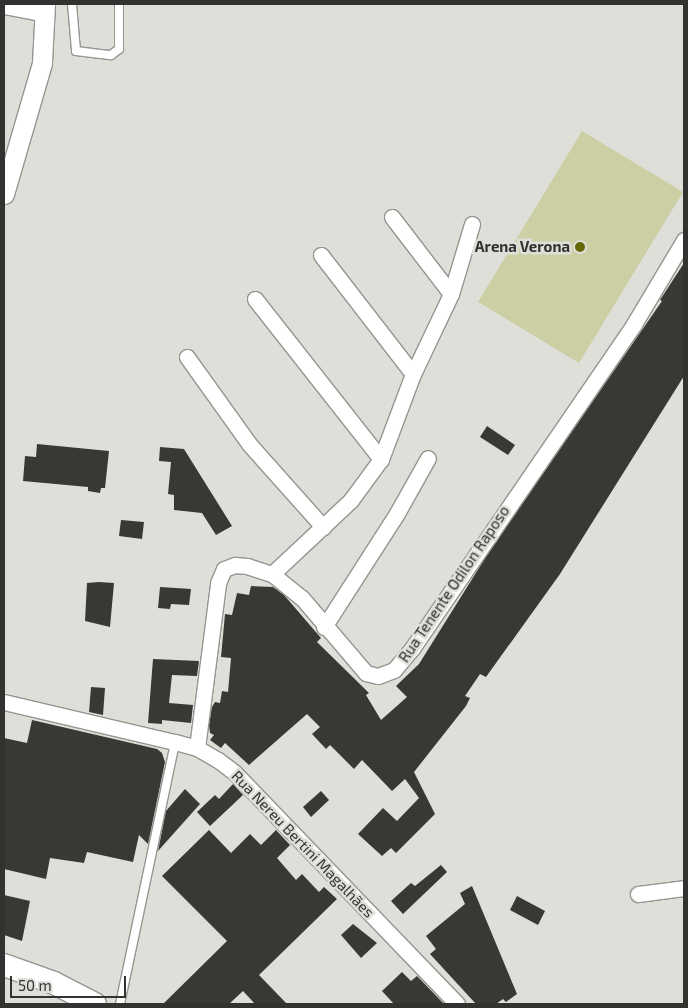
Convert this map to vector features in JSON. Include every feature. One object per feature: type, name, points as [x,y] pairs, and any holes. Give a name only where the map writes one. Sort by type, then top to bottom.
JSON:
[{"type":"main road","points":[[4,965],[54,983],[95,1004]]},
{"type":"street","points":[[4,6],[46,9],[35,90],[4,194]]},
{"type":"street","points":[[392,217],[451,294]]},
{"type":"street","points":[[272,574],[350,500],[381,459],[412,374],[451,294],[472,224]]},
{"type":"street","name":"Rua Tenente Odilon Raposo","points":[[197,748],[221,575],[224,569],[235,565],[272,574],[302,598],[324,627],[366,673],[386,674],[400,665],[634,324],[684,240]]},
{"type":"street","points":[[321,255],[412,374]]},
{"type":"street","points":[[255,299],[381,459]]},
{"type":"street","points":[[187,357],[250,445],[323,527]]},
{"type":"street","points":[[324,627],[366,564],[428,458]]},
{"type":"street","name":"Rua Nereu Bertini Magalhães","points":[[4,702],[197,748],[235,773],[457,1004]]},
{"type":"street","points":[[638,894],[684,888]]},
{"type":"lane","points":[[72,4],[76,51],[110,56],[119,49],[119,4]]},
{"type":"lane","points":[[120,1004],[175,742]]},
{"type":"green space","name":"Arena Verona","points":[[582,131],[683,192],[579,363],[478,302]]},
{"type":"building","points":[[684,263],[684,376],[560,574],[486,677],[480,674],[465,696],[470,698],[466,706],[414,772],[435,814],[396,853],[391,848],[382,856],[358,834],[383,808],[397,821],[419,798],[405,779],[392,791],[362,760],[354,769],[330,745],[326,749],[312,734],[320,727],[307,714],[249,765],[225,743],[221,748],[210,740],[214,735],[210,733],[209,725],[212,707],[215,702],[220,703],[222,691],[228,692],[231,658],[221,657],[225,614],[232,615],[237,593],[249,595],[251,586],[273,587],[284,595],[321,638],[317,642],[369,693],[366,695],[381,720],[407,697],[396,686],[419,664],[489,552],[662,301],[660,300]]},
{"type":"building","points":[[487,426],[515,445],[508,455],[480,437]]},
{"type":"building","points":[[37,444],[109,451],[105,488],[101,488],[100,493],[88,491],[88,487],[23,481],[25,456],[36,457]]},
{"type":"building","points":[[160,447],[184,449],[232,526],[216,535],[202,513],[174,510],[174,495],[168,494],[171,462],[159,461]]},
{"type":"building","points":[[121,520],[144,522],[142,539],[119,536]]},
{"type":"building","points":[[87,583],[114,583],[110,627],[85,621]]},
{"type":"building","points":[[160,587],[191,589],[189,605],[171,604],[170,609],[158,608]]},
{"type":"building","points":[[153,659],[199,661],[197,676],[172,675],[169,703],[193,705],[191,723],[162,720],[162,724],[148,723]]},
{"type":"building","points":[[91,687],[105,688],[103,715],[89,712]]},
{"type":"building","points":[[32,720],[157,749],[162,753],[165,762],[148,844],[139,835],[133,862],[87,852],[84,863],[50,858],[46,879],[4,869],[4,738],[27,743]]},
{"type":"building","points":[[233,784],[243,795],[210,826],[197,812],[215,795],[219,799]]},
{"type":"building","points":[[185,789],[200,804],[158,851],[166,811]]},
{"type":"building","points":[[321,791],[329,800],[311,817],[303,807]]},
{"type":"building","points":[[209,830],[231,853],[250,834],[261,845],[276,830],[290,845],[277,858],[296,880],[302,874],[319,892],[324,887],[337,899],[259,975],[287,1004],[255,1004],[243,991],[229,1004],[163,1004],[227,941],[162,876]]},
{"type":"building","points":[[441,865],[447,872],[403,914],[391,901],[411,883],[415,886]]},
{"type":"building","points":[[472,886],[517,994],[506,1002],[503,999],[496,1004],[476,1004],[430,954],[436,949],[426,936],[465,904],[460,893]]},
{"type":"building","points":[[4,895],[30,901],[22,941],[4,935]]},
{"type":"building","points":[[517,896],[545,911],[538,925],[510,910]]},
{"type":"building","points":[[353,924],[377,943],[361,958],[341,935]]},
{"type":"building","points":[[402,972],[411,981],[417,976],[444,1004],[394,1004],[382,991]]},
{"type":"place","name":"Arena Verona","points":[[580,247]]}]
